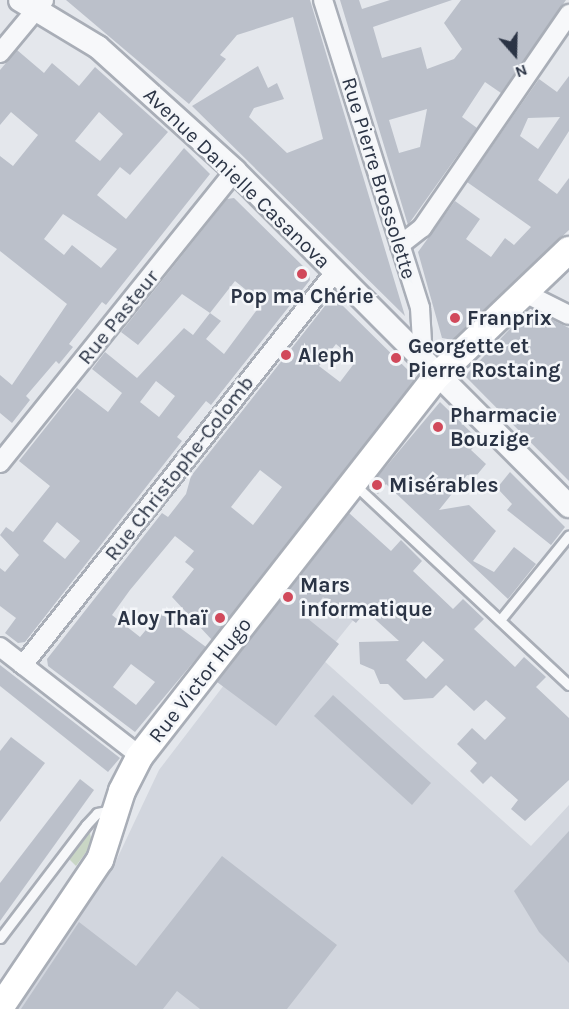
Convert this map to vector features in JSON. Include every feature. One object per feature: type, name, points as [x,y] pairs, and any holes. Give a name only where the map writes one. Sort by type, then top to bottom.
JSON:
[{"type":"main road","name":"Rue Victor Hugo","points":[[0,1008],[100,860],[116,809],[140,756],[354,484],[431,367],[523,292],[569,250]]},
{"type":"street","name":"Rue Pierre Brossolette","points":[[323,0],[420,308],[431,367]]},
{"type":"street","points":[[0,52],[33,4]]},
{"type":"street","name":"Avenue Danielle Casanova","points":[[33,4],[98,47],[235,171],[569,506]]},
{"type":"street","points":[[400,245],[422,228],[569,14]]},
{"type":"street","name":"Rue Pasteur","points":[[0,463],[235,171]]},
{"type":"street","name":"Rue Christophe-Colomb","points":[[23,665],[335,272]]},
{"type":"street","points":[[523,292],[569,315]]},
{"type":"street","points":[[0,647],[140,756]]},
{"type":"lane","points":[[354,484],[569,685]]},
{"type":"lane","points":[[500,620],[569,535]]},
{"type":"lane","points":[[0,938],[86,825],[97,813],[116,809]]},
{"type":"shaded area","points":[[322,557],[371,598],[322,659],[531,846],[569,805],[569,1009],[15,1009],[116,861],[159,770]]},
{"type":"green space","points":[[90,833],[92,844],[76,866],[69,859]]},
{"type":"building","points":[[66,0],[310,0],[405,316],[192,106],[258,66],[268,88],[277,83],[284,99],[254,108],[249,117],[287,153],[323,139],[293,17],[237,35],[220,55],[226,59],[189,104]]},
{"type":"building","points":[[340,0],[359,0],[362,9],[390,0],[452,0],[373,27],[382,58],[421,47],[427,69],[454,59],[462,49],[444,23],[461,0],[566,0],[501,93],[485,82],[462,117],[477,128],[408,225]],"holes":[[[427,109],[420,147],[399,153],[389,120]]]},
{"type":"building","points":[[17,50],[44,73],[52,63],[79,86],[95,67],[168,132],[130,175],[120,167],[97,195],[126,219],[184,148],[210,174],[106,305],[102,302],[69,344],[73,347],[59,364],[56,361],[26,396],[30,400],[12,423],[0,413],[0,375],[12,385],[67,304],[0,251],[0,156],[13,166],[38,135],[11,112],[0,125],[0,70]],"holes":[[[99,112],[123,134],[100,161],[75,141]],[[63,214],[117,249],[101,268],[72,245],[64,255],[44,239]]]},
{"type":"building","points":[[569,76],[569,131],[538,180],[557,194],[569,178],[569,230],[453,340],[442,338],[418,252],[455,201],[480,219],[466,239],[491,257],[505,238],[514,245],[531,227],[467,182],[539,79],[557,92]],"holes":[[[560,117],[538,149],[520,136],[528,118]]]},
{"type":"building","points":[[234,198],[309,272],[310,280],[211,405],[206,401],[177,437],[182,441],[25,642],[18,643],[5,633],[16,618],[0,606],[0,568],[5,572],[19,555],[0,535],[6,527],[13,532],[50,486],[19,461],[77,388],[108,412],[122,393],[92,369],[105,352],[137,378],[184,328],[193,335],[210,313],[182,294],[138,345],[121,332],[227,199]],"holes":[[[235,281],[262,303],[224,354],[206,339],[221,321],[210,313]],[[156,381],[175,396],[159,417],[140,402]],[[57,522],[80,541],[65,559],[43,541]]]},
{"type":"building","points":[[328,302],[339,302],[413,375],[414,382],[212,640],[172,597],[194,569],[185,562],[194,551],[175,536],[130,590],[112,615],[140,637],[160,613],[206,647],[135,732],[48,666],[47,659],[162,513],[168,517],[186,494],[191,476]],"holes":[[[336,344],[356,361],[340,382],[319,366]],[[260,470],[282,487],[253,525],[231,507]],[[131,664],[155,682],[136,705],[113,687]]]},
{"type":"building","points":[[534,311],[569,328],[569,481],[465,376],[526,312]]},
{"type":"building","points":[[440,402],[479,440],[471,450],[486,464],[476,476],[467,475],[439,510],[469,505],[496,531],[473,561],[494,572],[514,547],[536,564],[508,599],[386,484],[378,494],[369,487]]},
{"type":"building","points":[[510,472],[565,527],[551,545],[507,510],[512,504],[497,488]]},
{"type":"building","points":[[349,513],[391,551],[401,540],[422,561],[413,571],[453,609],[463,599],[484,619],[474,629],[515,667],[524,657],[546,677],[536,687],[569,718],[569,780],[525,821],[511,809],[518,800],[491,776],[483,784],[470,771],[477,763],[457,744],[472,728],[485,740],[506,718],[486,700],[474,711],[446,685],[433,698],[404,700],[388,684],[380,684],[374,670],[360,664],[359,642],[399,641],[366,611],[356,623],[323,597],[307,618],[339,644],[276,726],[217,682]],"holes":[[[423,641],[444,660],[426,679],[406,660]]]},
{"type":"building","points":[[0,665],[120,758],[108,772],[0,686]]},
{"type":"building","points":[[333,695],[431,783],[412,805],[314,716]]},
{"type":"building","points":[[11,737],[45,763],[0,822],[0,751]]},
{"type":"building","points":[[80,779],[94,790],[0,921],[0,883]]},
{"type":"building","points":[[569,831],[569,963],[539,932],[514,891]]},
{"type":"building","points":[[222,856],[337,945],[287,1009],[200,1009],[177,991],[163,1009],[21,1009],[79,922],[136,966]]},
{"type":"place","name":"Pop ma Chérie","points":[[302,274]]},
{"type":"place","name":"Franprix","points":[[455,318]]},
{"type":"place","name":"Aleph","points":[[286,355]]},
{"type":"place","name":"Georgette et Pierre Rostaing","points":[[396,358]]},
{"type":"place","name":"Pharmacie Bouzige","points":[[438,427]]},
{"type":"place","name":"Misérables","points":[[377,485]]},
{"type":"place","name":"Mars informatique","points":[[288,597]]},
{"type":"place","name":"Aloy Thaï","points":[[220,618]]}]
